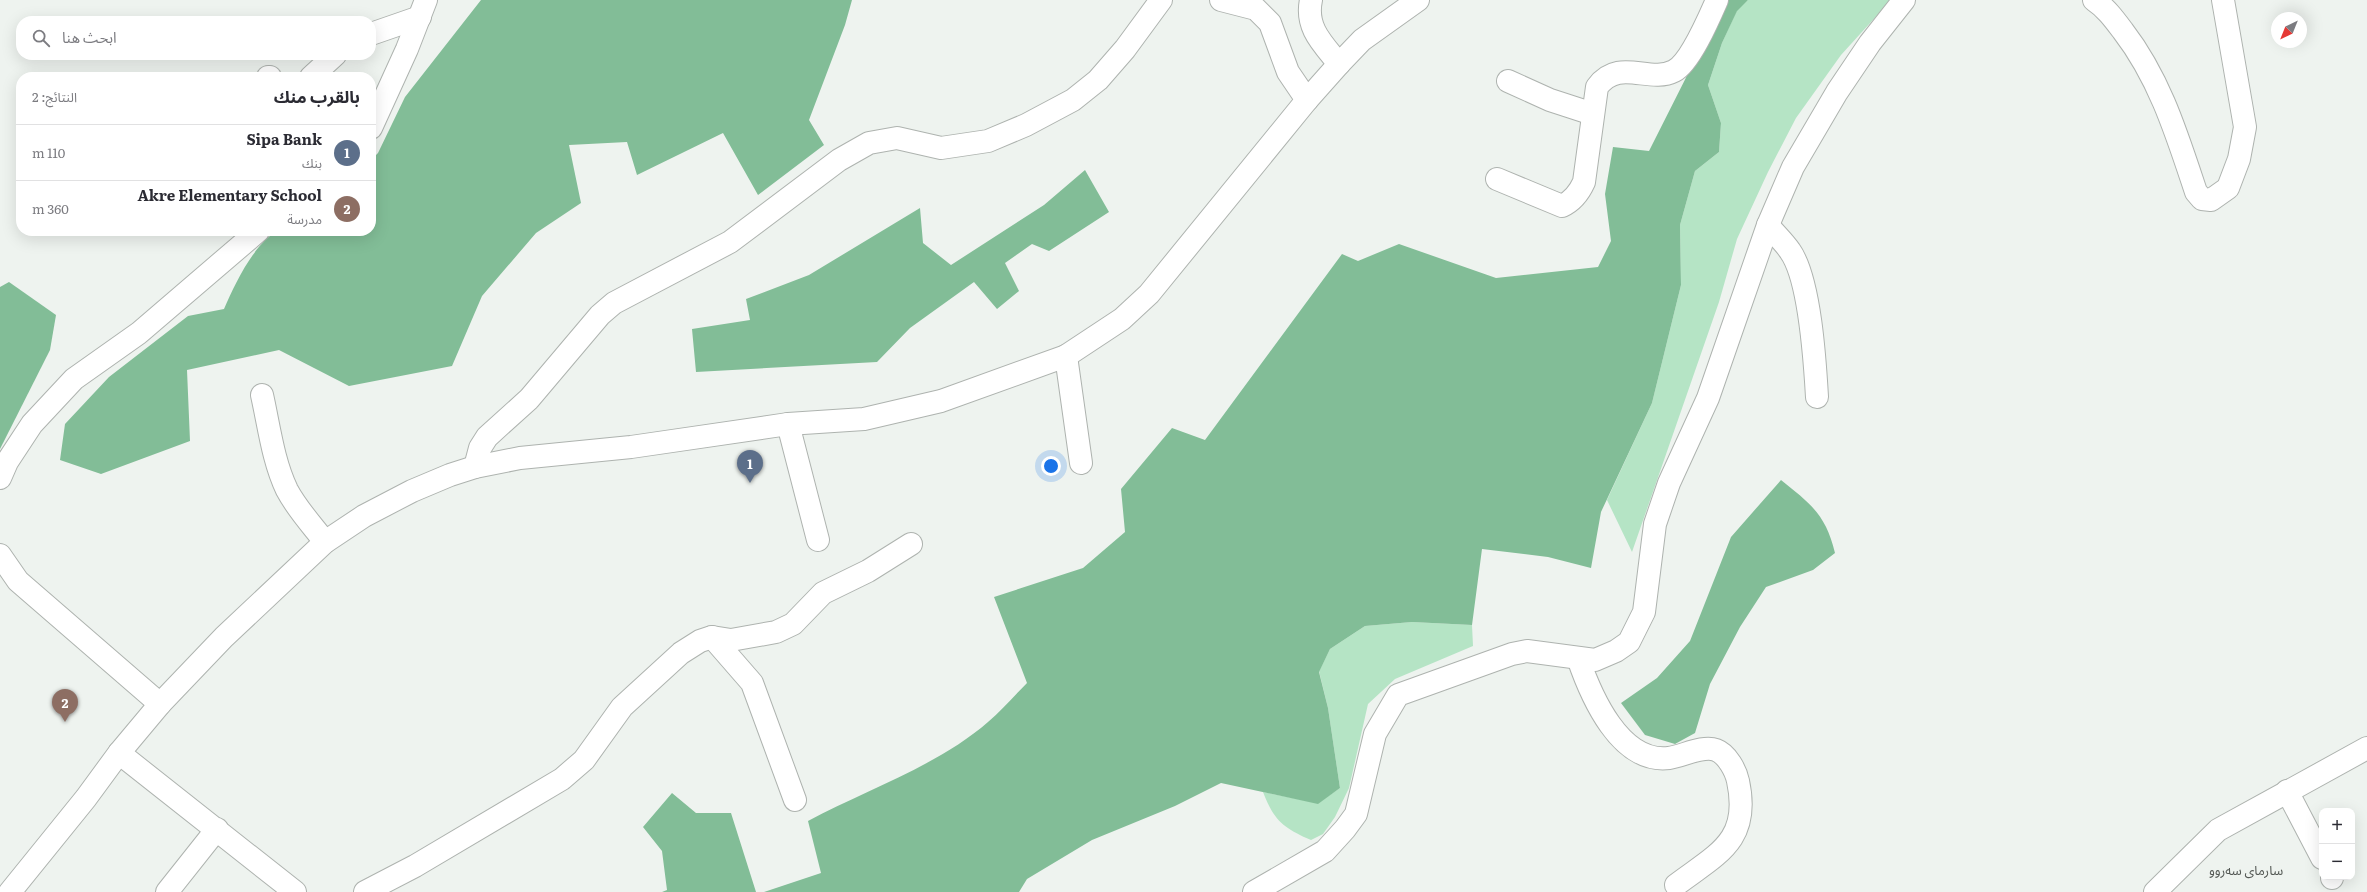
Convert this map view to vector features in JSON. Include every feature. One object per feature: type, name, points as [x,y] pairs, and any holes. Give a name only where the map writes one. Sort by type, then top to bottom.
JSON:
[{"type":"street","points":[[475,467],[480,448],[487,437],[529,399],[600,315],[614,302],[730,242],[839,160],[869,143],[898,138],[941,148],[988,141],[1026,125],[1073,100],[1102,75],[1161,0]]},
{"type":"street","points":[[1222,0],[1256,9],[1270,23],[1288,72],[1307,100]]},
{"type":"street","points":[[1311,0],[1309,12],[1315,33],[1339,64]]},
{"type":"street","points":[[10,892],[86,798],[119,753],[160,704],[224,637],[326,542],[364,516],[412,491],[450,474],[475,467],[520,458],[631,447],[788,424],[864,419],[940,401],[1066,356],[1122,319],[1149,294],[1307,100],[1339,64],[1362,40],[1418,0]]},
{"type":"street","points":[[1497,179],[1562,206],[1569,203],[1579,194],[1584,182],[1597,87],[1603,79],[1613,74],[1665,74],[1676,71],[1700,37],[1717,0]]},
{"type":"street","points":[[1254,892],[1325,851],[1345,829],[1356,814],[1375,734],[1398,695],[1512,654],[1527,651],[1595,660],[1629,642],[1644,612],[1655,524],[1669,483],[1708,398],[1768,225],[1793,167],[1813,129],[1870,43],[1904,0]]},
{"type":"street","points":[[2094,0],[2104,7],[2140,54],[2166,105],[2196,192],[2202,199],[2211,200],[2228,188],[2239,159],[2245,127],[2223,0]]},
{"type":"street","points":[[376,32],[423,8]]},
{"type":"street","points":[[376,116],[423,8]]},
{"type":"street","points":[[316,72],[330,60]]},
{"type":"street","points":[[1508,82],[1550,100],[1593,114]]},
{"type":"street","points":[[1768,225],[1791,251],[1798,268],[1806,298],[1814,352],[1816,397]]},
{"type":"street","points":[[0,478],[6,462],[32,424],[74,379],[139,333],[252,236]]},
{"type":"street","points":[[1066,356],[1081,463]]},
{"type":"street","points":[[262,395],[275,450],[287,489],[302,513],[326,542]]},
{"type":"street","points":[[788,424],[818,540]]},
{"type":"street","points":[[365,892],[415,866],[562,779],[584,760],[622,707],[642,687],[681,653],[712,637],[731,640],[742,639],[762,636],[781,630],[792,624],[823,593],[868,571],[911,544]]},
{"type":"street","points":[[0,555],[18,581],[160,704]]},
{"type":"street","points":[[712,637],[752,683],[795,800]]},
{"type":"street","points":[[1578,658],[1587,684],[1609,724],[1644,755],[1660,759],[1705,749],[1717,750],[1729,760],[1737,777],[1741,798],[1740,817],[1735,835],[1726,847],[1676,885]]},
{"type":"street","points":[[2154,892],[2218,830],[2367,748]]},
{"type":"street","points":[[119,753],[295,892]]},
{"type":"street","points":[[2288,791],[2319,852]]},
{"type":"street","points":[[167,892],[217,829]]},
{"type":"green space","points":[[481,0],[852,0],[845,25],[809,120],[824,145],[758,195],[723,133],[637,175],[627,142],[569,145],[581,203],[536,233],[482,296],[452,366],[349,386],[279,350],[187,370],[190,441],[101,474],[60,460],[65,424],[109,377],[188,316],[224,309],[246,266],[268,237],[376,236],[376,155],[405,97]]},
{"type":"green space","points":[[1728,0],[1748,0],[1737,11],[1722,43],[1708,85],[1721,123],[1719,152],[1695,171],[1680,225],[1681,285],[1652,403],[1601,512],[1591,568],[1548,557],[1482,549],[1472,625],[1412,622],[1365,626],[1330,649],[1319,672],[1328,708],[1340,788],[1318,804],[1221,783],[1175,806],[1092,840],[1027,879],[1019,892],[764,892],[821,873],[808,821],[925,764],[947,751],[969,737],[988,722],[1027,683],[994,597],[1083,568],[1125,532],[1121,489],[1172,428],[1205,440],[1342,254],[1358,261],[1399,244],[1496,278],[1598,267],[1611,241],[1605,194],[1613,147],[1649,151],[1709,32]]},
{"type":"green space","points":[[1748,0],[1891,0],[1841,55],[1796,118],[1768,172],[1737,239],[1719,302],[1632,552],[1607,500],[1652,403],[1681,285],[1680,225],[1695,171],[1719,152],[1721,123],[1708,85],[1722,43],[1737,10]]},
{"type":"green space","points":[[1085,170],[1109,212],[1049,251],[1032,244],[1005,263],[1019,291],[997,309],[974,282],[910,328],[877,362],[696,372],[692,329],[750,320],[746,299],[809,275],[920,208],[923,243],[951,265],[1044,205]]},
{"type":"green space","points":[[9,282],[56,315],[50,350],[0,449],[0,287]]},
{"type":"green space","points":[[1781,480],[1801,496],[1816,511],[1827,529],[1835,553],[1813,570],[1766,587],[1740,627],[1710,684],[1695,733],[1675,744],[1645,735],[1621,703],[1657,678],[1690,641],[1731,537]]},
{"type":"green space","points":[[1412,622],[1472,625],[1473,646],[1395,679],[1368,704],[1349,788],[1335,817],[1323,834],[1311,840],[1294,832],[1276,817],[1271,810],[1263,792],[1318,803],[1340,788],[1328,708],[1319,671],[1330,649],[1365,626]]},
{"type":"green space","points":[[672,793],[696,813],[731,813],[756,892],[662,892],[667,890],[662,851],[643,827]]},
{"type":"place","name":"Sipa Bank","points":[[750,483]]},
{"type":"place","name":"Akre Elementary School","points":[[65,722]]},
{"type":"district","name":"سارمای سەروو","points":[[2246,870]]}]
